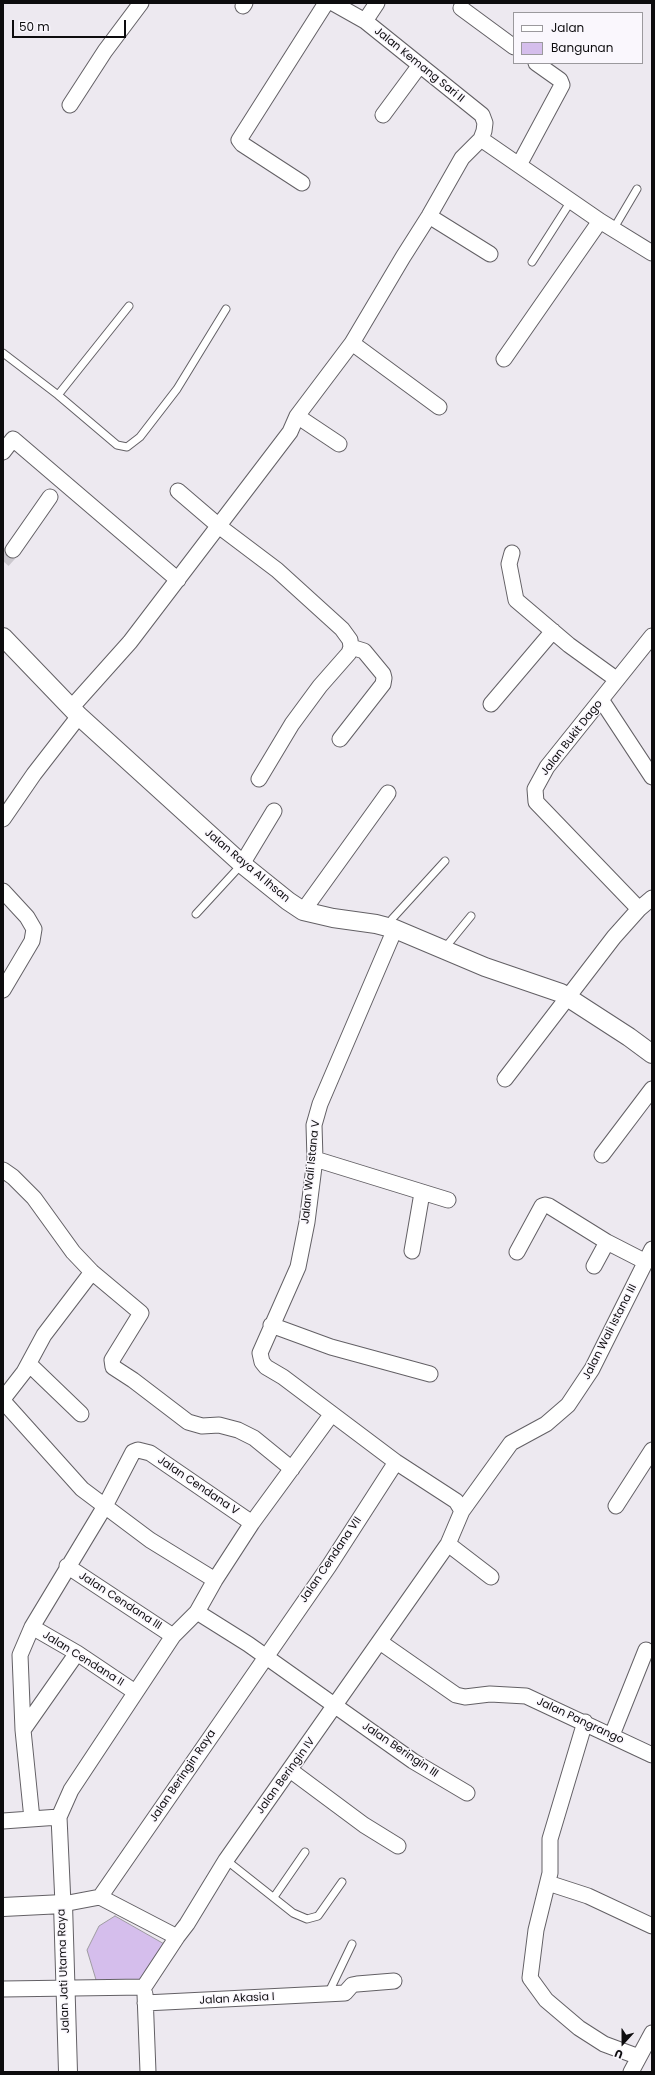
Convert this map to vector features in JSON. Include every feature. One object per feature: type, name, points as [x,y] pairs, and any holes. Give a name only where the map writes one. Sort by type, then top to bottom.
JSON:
[{"type":"street","points":[[70,105],[105,51],[141,3]]},
{"type":"street","points":[[302,183],[242,144],[240,140],[326,3]]},
{"type":"street","name":"Jalan Kemang Sari II","points":[[334,3],[365,21],[482,116],[485,123],[481,139]]},
{"type":"street","points":[[365,21],[377,3]]},
{"type":"street","points":[[461,8],[513,46]]},
{"type":"street","points":[[519,165],[562,85],[560,80],[537,64]]},
{"type":"street","points":[[383,114],[420,65]]},
{"type":"street","points":[[3,820],[75,712],[220,527],[268,459],[290,432],[297,416],[352,342],[429,216],[462,158],[481,139],[600,221],[614,228],[652,253]]},
{"type":"street","points":[[429,216],[490,254]]},
{"type":"street","points":[[504,359],[600,221]]},
{"type":"street","points":[[352,342],[439,407]]},
{"type":"street","points":[[297,416],[339,444]]},
{"type":"street","points":[[3,452],[13,439],[178,580]]},
{"type":"street","points":[[178,491],[220,527],[277,570],[342,629],[350,640],[352,647],[349,653],[320,686],[292,724],[260,779]]},
{"type":"street","points":[[13,550],[50,497]]},
{"type":"street","points":[[512,553],[509,564],[516,600],[553,631],[616,679]]},
{"type":"street","points":[[491,704],[553,631]]},
{"type":"street","name":"Jalan Bukit Dago","points":[[639,909],[534,798],[535,789],[547,767],[602,701],[616,679],[651,638]]},
{"type":"street","name":"Jalan Raya Al Ihsan","points":[[4,639],[75,712],[242,864],[288,901],[303,911],[333,918],[390,924],[444,949],[536,986],[564,995],[629,1037],[652,1054]]},
{"type":"street","points":[[340,739],[383,684],[384,678],[383,674],[364,651],[352,647]]},
{"type":"street","points":[[602,701],[652,777]]},
{"type":"street","points":[[303,911],[388,793]]},
{"type":"street","points":[[242,864],[274,811]]},
{"type":"street","points":[[3,891],[27,917],[34,929],[32,941],[3,990]]},
{"type":"street","points":[[505,1079],[564,995],[639,909],[652,898]]},
{"type":"street","name":"Jalan Wali Istana V","points":[[390,924],[320,1104],[314,1125],[315,1160],[307,1222],[298,1267],[260,1352],[262,1362],[331,1415],[396,1462],[456,1501],[462,1511]]},
{"type":"street","points":[[602,1155],[652,1089]]},
{"type":"street","points":[[315,1160],[448,1200]]},
{"type":"street","points":[[3,1170],[13,1177],[34,1198],[73,1252],[92,1272],[141,1313],[112,1360],[113,1367],[133,1380],[188,1422],[202,1426],[219,1424],[238,1430],[254,1438],[292,1469]]},
{"type":"street","points":[[412,1251],[422,1193]]},
{"type":"street","points":[[517,1252],[542,1206],[545,1205],[607,1242],[649,1255]]},
{"type":"street","points":[[594,1266],[607,1242]]},
{"type":"street","name":"Jalan Wali Istana III","points":[[462,1511],[511,1443],[546,1424],[568,1405],[592,1369],[649,1255]]},
{"type":"street","points":[[92,1272],[44,1335],[29,1364],[3,1400],[82,1489],[150,1540],[215,1580]]},
{"type":"street","points":[[271,1325],[331,1347],[430,1374]]},
{"type":"street","points":[[29,1364],[81,1414]]},
{"type":"street","points":[[177,1937],[100,1897],[63,1904],[59,1817],[71,1790],[87,1763],[135,1692],[173,1636],[197,1612],[215,1580],[252,1523],[331,1415]]},
{"type":"street","name":"Jalan Cendana V","points":[[105,1506],[133,1452],[144,1450],[252,1523]]},
{"type":"street","points":[[616,1506],[652,1450]]},
{"type":"street","name":"Jalan Cendana VII","points":[[266,1656],[329,1566],[396,1462]]},
{"type":"street","points":[[32,1819],[23,1730],[20,1656],[32,1627],[67,1566],[105,1506]]},
{"type":"street","name":"Jalan Beringin IV","points":[[144,1987],[187,1924],[226,1860],[448,1544],[462,1511]]},
{"type":"street","points":[[448,1544],[491,1577]]},
{"type":"street","name":"Jalan Cendana III","points":[[67,1566],[173,1636]]},
{"type":"street","name":"Jalan Beringin III","points":[[197,1612],[266,1656],[413,1761],[467,1793]]},
{"type":"street","name":"Jalan Cendana II","points":[[32,1627],[77,1653],[135,1692]]},
{"type":"street","name":"Jalan Pangrango","points":[[380,1642],[456,1695],[465,1697],[490,1694],[526,1696],[585,1722],[652,1755]]},
{"type":"street","points":[[612,1735],[646,1650]]},
{"type":"street","points":[[23,1730],[77,1653]]},
{"type":"street","name":"Jalan Beringin Raya","points":[[100,1897],[266,1656]]},
{"type":"street","points":[[585,1722],[550,1839],[550,1873],[536,1930],[530,1978],[546,2000],[579,2028],[604,2044],[639,2057]]},
{"type":"street","points":[[290,1770],[364,1825],[398,1846]]},
{"type":"street","points":[[3,1821],[59,1817]]},
{"type":"street","points":[[548,1883],[588,1896],[652,1926]]},
{"type":"street","name":"Jalan Jati Utama Raya","points":[[3,1907],[63,1904],[68,2072]]},
{"type":"street","name":"Jalan Akasia I","points":[[145,2003],[345,1993],[352,1986],[357,1984],[394,1981]]},
{"type":"street","points":[[3,1989],[144,1987],[148,2072]]},
{"type":"street","points":[[631,2072],[652,2033]]},
{"type":"lane","points":[[614,228],[638,189]]},
{"type":"lane","points":[[532,262],[571,201]]},
{"type":"lane","points":[[58,395],[129,306]]},
{"type":"lane","points":[[3,353],[58,395],[117,446],[127,447],[140,437],[177,389],[226,309]]},
{"type":"lane","points":[[390,924],[446,861]]},
{"type":"lane","points":[[196,914],[242,864]]},
{"type":"lane","points":[[444,949],[471,916]]},
{"type":"lane","points":[[274,1897],[305,1852]]},
{"type":"lane","points":[[226,1860],[293,1913],[307,1919],[318,1916],[342,1882]]},
{"type":"lane","points":[[328,1994],[352,1944]]},
{"type":"building","points":[[115,1916],[166,1945],[146,1982],[97,1983],[87,1950],[99,1926]]},
{"type":"tunnel","points":[[3,561],[13,550]]}]
